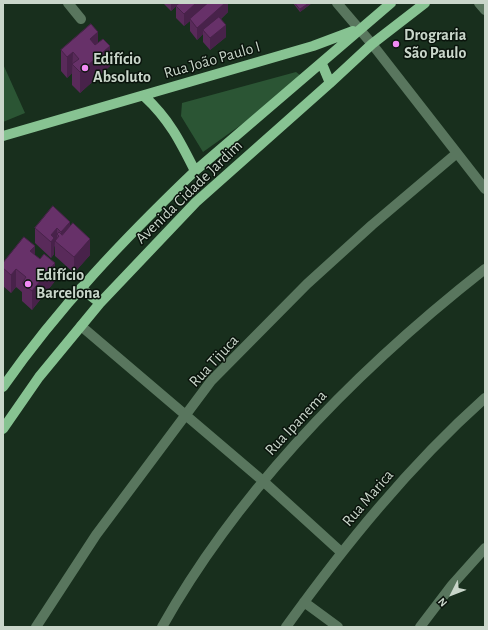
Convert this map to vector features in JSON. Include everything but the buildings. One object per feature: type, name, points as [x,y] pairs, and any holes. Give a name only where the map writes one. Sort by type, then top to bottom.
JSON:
[{"type":"main road","name":"Avenida Cidade Jardim","points":[[3,387],[25,355],[81,288],[195,171],[322,64],[359,29],[392,3]]},
{"type":"main road","name":"Avenida Cidade Jardim","points":[[3,429],[39,377],[100,303],[196,202],[372,44],[425,3]]},
{"type":"main road","name":"Rua João Paulo I","points":[[3,136],[313,46],[359,29]]},
{"type":"main road","points":[[322,64],[330,83]]},
{"type":"main road","points":[[144,96],[162,112],[195,171]]},
{"type":"main road","points":[[81,288],[100,303]]},
{"type":"street","points":[[68,3],[81,19]]},
{"type":"street","points":[[337,3],[372,44],[485,189]]},
{"type":"street","points":[[479,3],[485,10]]},
{"type":"street","name":"Rua Tijuca","points":[[36,627],[96,535],[212,381],[307,284],[372,225],[457,154]]},
{"type":"street","name":"Rua Ipanema","points":[[162,627],[182,592],[202,562],[263,481],[323,415],[379,361],[439,305],[485,269]]},
{"type":"street","points":[[81,326],[263,481],[341,552]]},
{"type":"street","name":"Rua Marica","points":[[286,627],[341,552],[404,479],[485,398]]},
{"type":"street","points":[[420,627],[452,585],[485,548]]},
{"type":"street","points":[[304,602],[338,627]]},
{"type":"green space","points":[[3,64],[25,113],[3,122]]},
{"type":"green space","points":[[296,72],[300,75],[301,82],[203,152],[181,116],[182,103]]},
{"type":"place","name":"Drograria São Paulo","points":[[396,44]]},
{"type":"place","name":"Edifício Absoluto","points":[[85,68]]},
{"type":"place","name":"Edifício Barcelona","points":[[28,284]]}]
